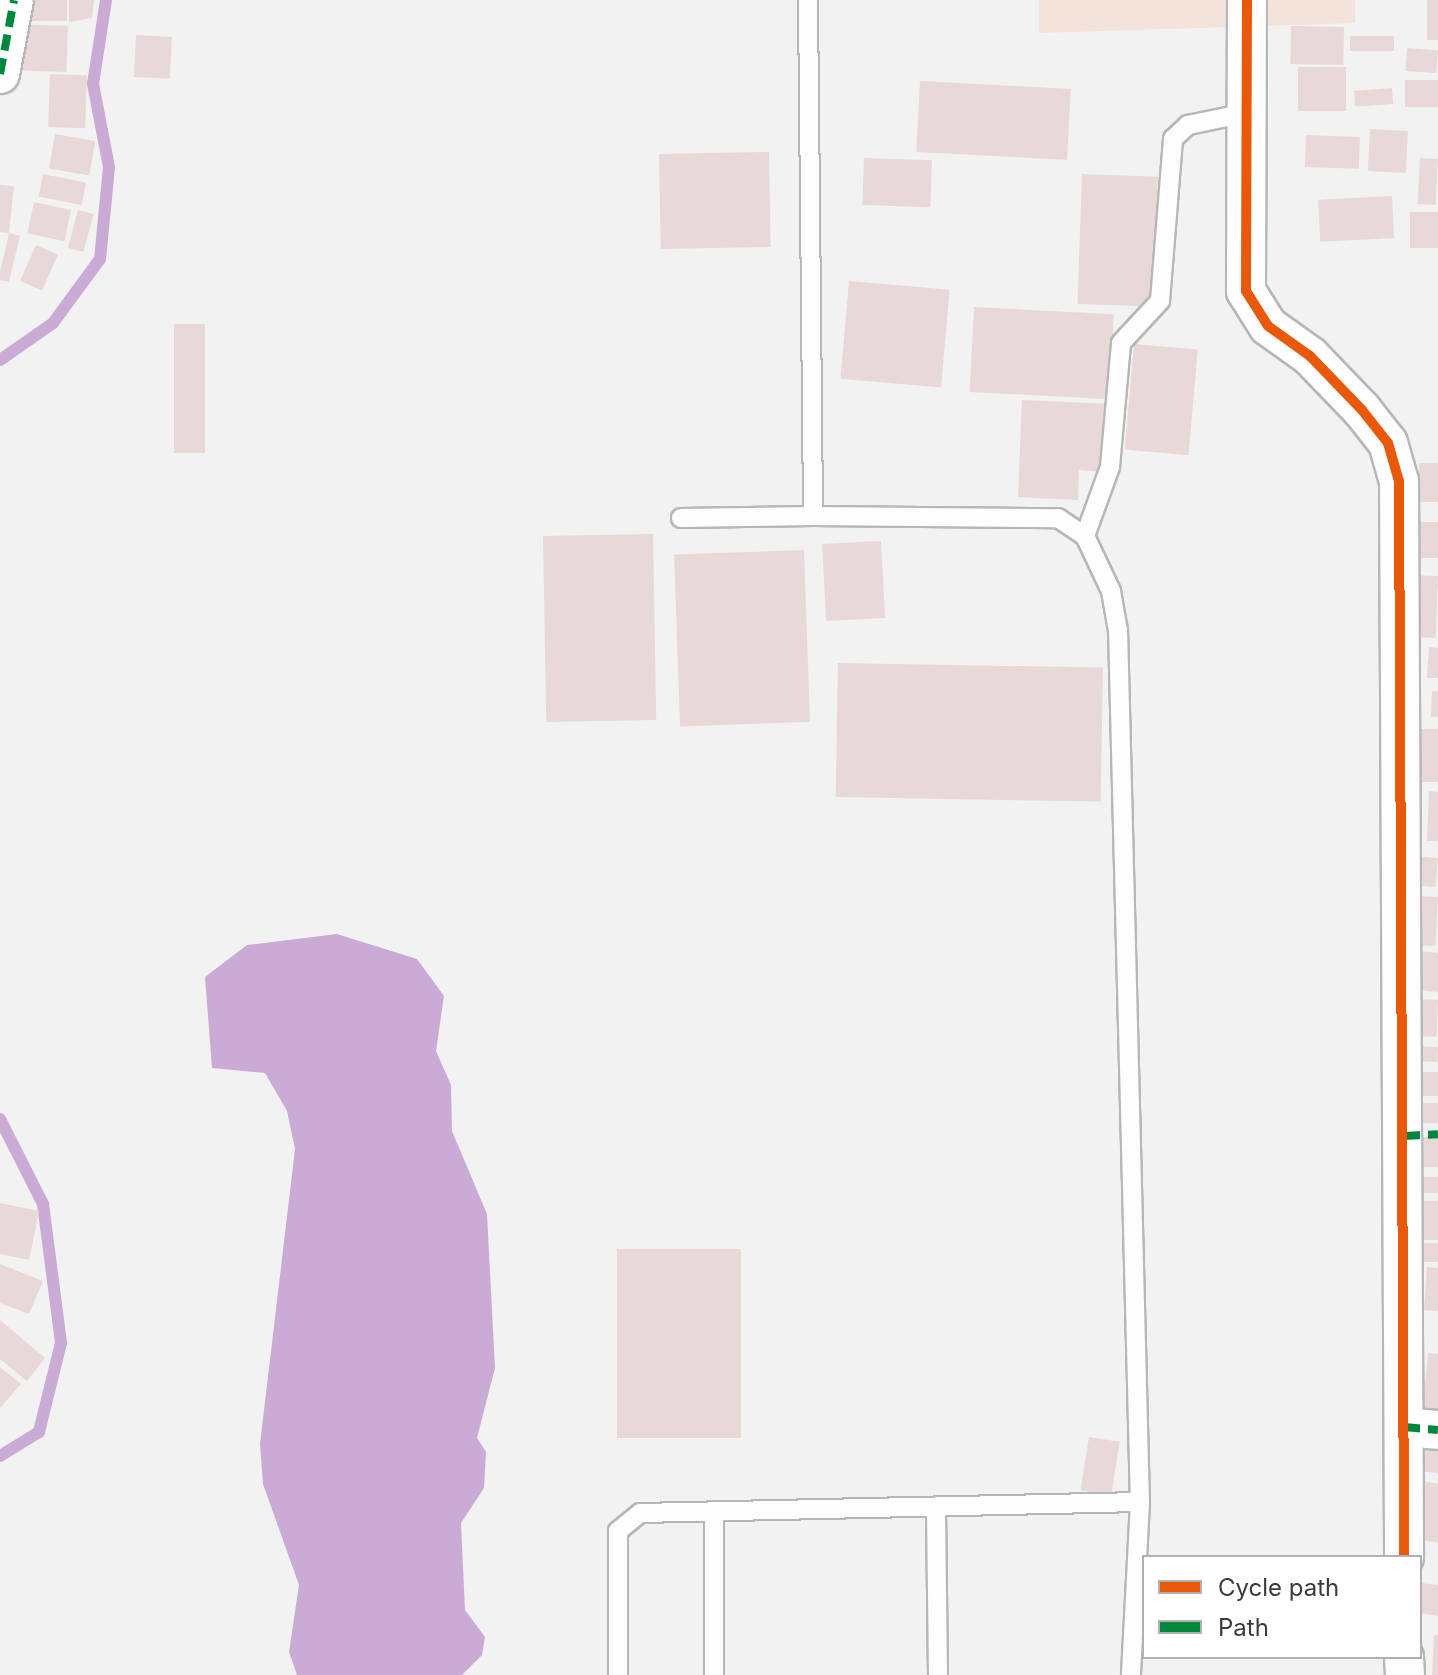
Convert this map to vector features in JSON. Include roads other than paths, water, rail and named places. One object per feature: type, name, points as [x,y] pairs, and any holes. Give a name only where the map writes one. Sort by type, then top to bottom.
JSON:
[{"type":"street","points":[[0,74],[14,0]]},
{"type":"street","points":[[1247,0],[1246,291],[1252,310],[1362,410],[1388,443],[1399,481],[1421,1135],[1421,1429],[1404,1555]]},
{"type":"lane","points":[[808,0],[813,516]]},
{"type":"lane","points":[[1085,536],[1110,467],[1121,343],[1160,301],[1173,139],[1197,121],[1246,113]]},
{"type":"lane","points":[[681,518],[1058,518],[1085,536],[1106,578],[1118,629],[1140,1502],[1131,1675]]},
{"type":"lane","points":[[618,1675],[618,1531],[640,1513],[714,1515],[936,1511],[1140,1502]]},
{"type":"lane","points":[[936,1511],[938,1675]]},
{"type":"lane","points":[[714,1515],[714,1675]]},
{"type":"waterway","points":[[0,360],[53,323],[100,259],[109,167],[93,84],[106,0]]},
{"type":"waterway","points":[[0,1119],[43,1204],[61,1343],[39,1432],[0,1456]]}]
